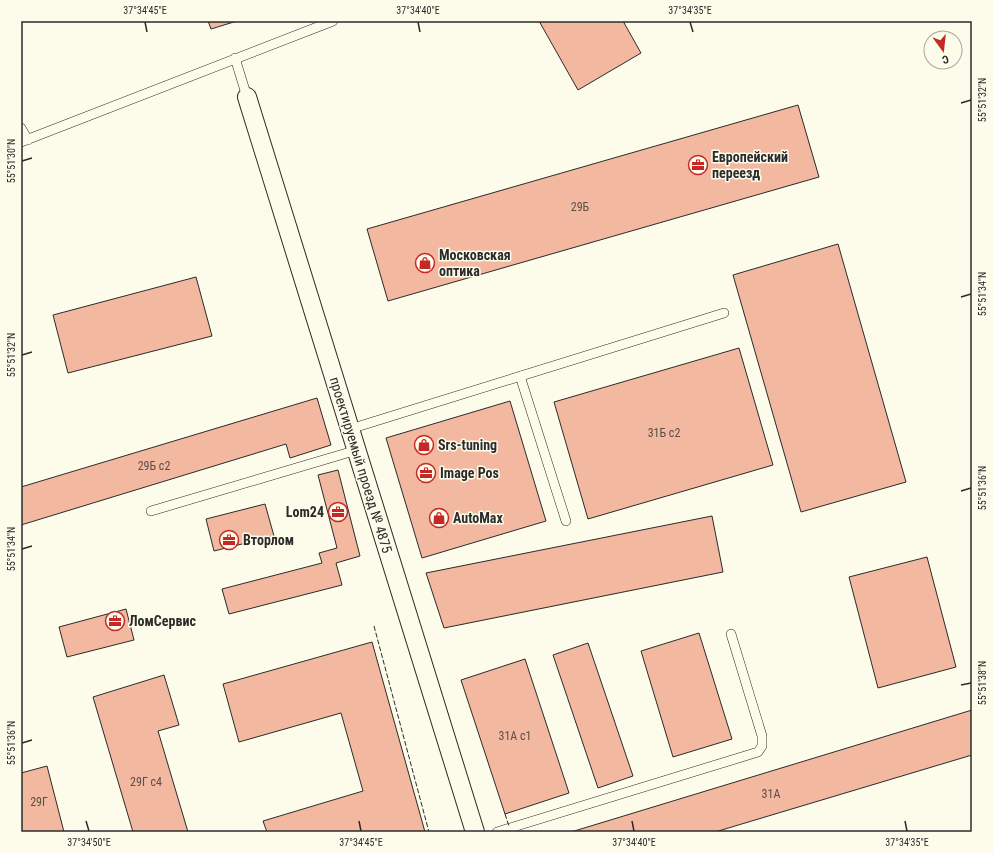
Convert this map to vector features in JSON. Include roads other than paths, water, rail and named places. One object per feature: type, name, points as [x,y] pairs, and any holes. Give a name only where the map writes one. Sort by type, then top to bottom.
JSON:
[{"type":"street","name":"проектируемый проезд № 4875","points":[[247,97],[475,832]]},
{"type":"lane","points":[[21,128],[24,141],[333,21]]},
{"type":"lane","points":[[235,58],[247,97]]},
{"type":"lane","points":[[350,429],[724,313]]},
{"type":"lane","points":[[520,376],[566,521]]},
{"type":"lane","points":[[151,511],[357,450]]},
{"type":"lane","points":[[497,832],[758,752],[762,746],[762,736],[731,634]]},
{"type":"place","name":"Европейский переезд","points":[[698,165]]},
{"type":"place","name":"Московская оптика","points":[[425,263]]},
{"type":"place","name":"Srs-tuning","points":[[424,445]]},
{"type":"place","name":"Image Pos","points":[[426,473]]},
{"type":"place","name":"Lom24","points":[[338,512]]},
{"type":"place","name":"AutoMax","points":[[439,518]]},
{"type":"place","name":"Вторлом","points":[[229,540]]},
{"type":"place","name":"ЛомСервис","points":[[115,621]]}]
